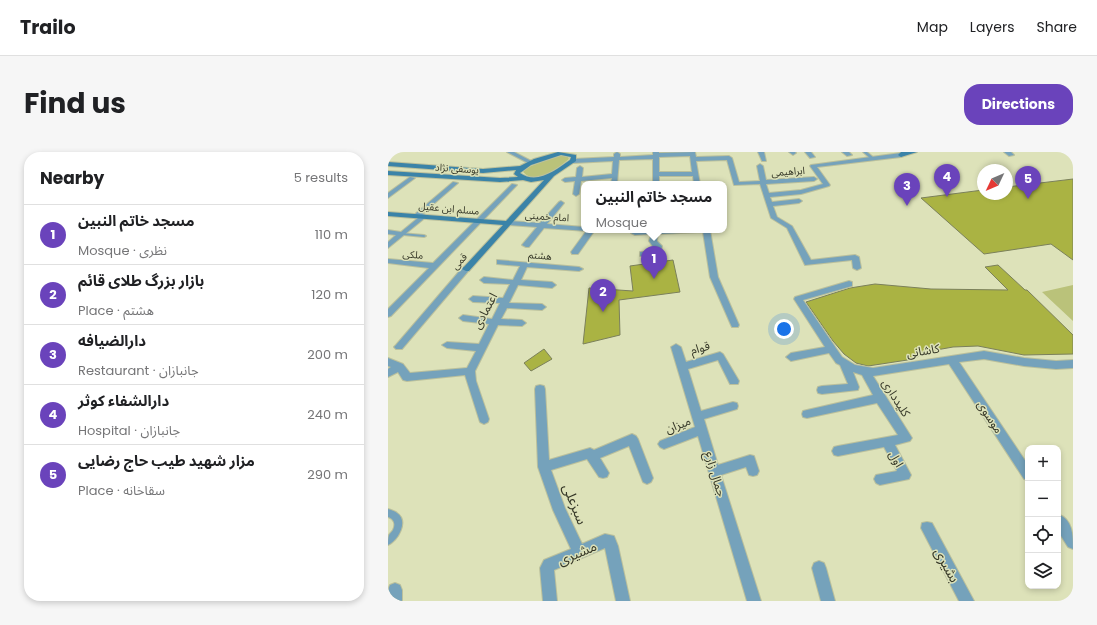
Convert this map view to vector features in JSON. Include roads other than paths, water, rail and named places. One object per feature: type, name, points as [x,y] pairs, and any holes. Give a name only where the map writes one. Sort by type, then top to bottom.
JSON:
[{"type":"street","points":[[510,152],[532,163]]},
{"type":"street","points":[[388,164],[483,171],[521,168],[562,152],[576,156],[616,159],[656,154],[692,155],[696,181]]},
{"type":"street","points":[[614,181],[617,152]]},
{"type":"street","points":[[761,152],[764,160]]},
{"type":"street","points":[[767,195],[801,192],[827,185],[813,166],[890,154],[914,152]]},
{"type":"street","points":[[656,154],[656,181]]},
{"type":"street","name":"ابراهیمی","points":[[692,155],[729,158],[736,184],[814,179]]},
{"type":"street","points":[[552,175],[576,156]]},
{"type":"street","points":[[760,166],[762,183],[774,218],[790,227],[808,263],[855,257],[857,268]]},
{"type":"street","points":[[521,168],[517,174],[524,178]]},
{"type":"street","points":[[576,194],[580,168]]},
{"type":"street","name":"یوسفی نژاد","points":[[388,173],[500,180],[546,178],[552,175]]},
{"type":"street","points":[[656,174],[695,174]]},
{"type":"street","name":"قمی","points":[[399,346],[466,269],[552,175]]},
{"type":"street","points":[[565,180],[615,176]]},
{"type":"street","points":[[388,196],[412,178]]},
{"type":"street","points":[[532,179],[538,191]]},
{"type":"street","points":[[416,216],[456,183]]},
{"type":"street","points":[[388,314],[514,185]]},
{"type":"street","points":[[388,189],[396,190]]},
{"type":"street","points":[[769,204],[799,201]]},
{"type":"street","points":[[526,245],[561,202]]},
{"type":"street","name":"مسلم ابن عقیل","points":[[388,214],[509,223]]},
{"type":"street","points":[[388,246],[424,216]]},
{"type":"street","name":"امام خمینی","points":[[509,223],[581,229]]},
{"type":"street","points":[[388,232],[403,234]]},
{"type":"street","points":[[575,252],[589,233]]},
{"type":"street","points":[[643,254],[654,253],[658,249],[658,246],[653,241],[655,233]]},
{"type":"street","points":[[707,233],[714,277],[735,325]]},
{"type":"street","name":"ملکی","points":[[388,261],[435,266]]},
{"type":"street","name":"هشتم","points":[[500,262],[579,269]]},
{"type":"street","name":"اعتمادی","points":[[470,371],[525,264]]},
{"type":"street","points":[[484,280],[552,285]]},
{"type":"street","name":"کاشانی","points":[[848,284],[798,298],[805,311],[839,360],[852,368],[866,372],[873,372],[984,355],[1024,362],[1056,365],[1073,364]]},
{"type":"street","points":[[473,298],[542,307]]},
{"type":"street","points":[[462,318],[494,322],[522,323]]},
{"type":"street","points":[[447,345],[481,348]]},
{"type":"street","name":"جمال زارع","points":[[676,347],[754,601]]},
{"type":"street","points":[[790,357],[831,349]]},
{"type":"street","name":"قوام","points":[[682,367],[720,356],[734,381]]},
{"type":"street","name":"موسوی","points":[[952,360],[1025,470]]},
{"type":"street","points":[[388,362],[400,367],[407,377],[470,371],[471,381],[484,419]]},
{"type":"street","points":[[822,390],[854,387],[844,364]]},
{"type":"street","points":[[388,373],[400,367]]},
{"type":"street","name":"کلیدداری","points":[[866,372],[880,398],[906,438],[887,441]]},
{"type":"street","name":"سبزعلی","points":[[540,389],[544,467],[559,510],[579,552]]},
{"type":"street","points":[[807,414],[880,398]]},
{"type":"street","points":[[697,417],[733,406]]},
{"type":"street","name":"میزان","points":[[664,444],[701,430]]},
{"type":"street","points":[[592,456],[632,439],[646,478]]},
{"type":"street","points":[[838,451],[887,441]]},
{"type":"street","name":"اول","points":[[880,479],[905,475],[887,441]]},
{"type":"street","points":[[544,467],[590,453],[603,473]]},
{"type":"street","points":[[714,472],[750,460],[753,472]]},
{"type":"street","points":[[1061,524],[1073,542]]},
{"type":"street","name":"بشیری","points":[[927,528],[967,601]]},
{"type":"street","name":"مشیری","points":[[548,600],[547,568],[550,565],[605,541],[609,541],[623,601]]},
{"type":"street","points":[[819,568],[828,601]]},
{"type":"lane","points":[[865,152],[872,158]]},
{"type":"lane","points":[[403,234],[424,236]]},
{"type":"lane","points":[[388,513],[395,516],[398,520],[398,527],[394,535],[388,541]]},
{"type":"place","name":"دارالشفاء کوثر","points":[[947,197]]},
{"type":"place","name":"مزار شهید طیب حاج رضایی","points":[[1028,199]]},
{"type":"place","name":"دارالضیافه","points":[[907,206]]},
{"type":"place","name":"مسجد خاتم النبین","points":[[654,279]]},
{"type":"place","name":"بازار بزرگ طلای قائم","points":[[603,312]]}]
